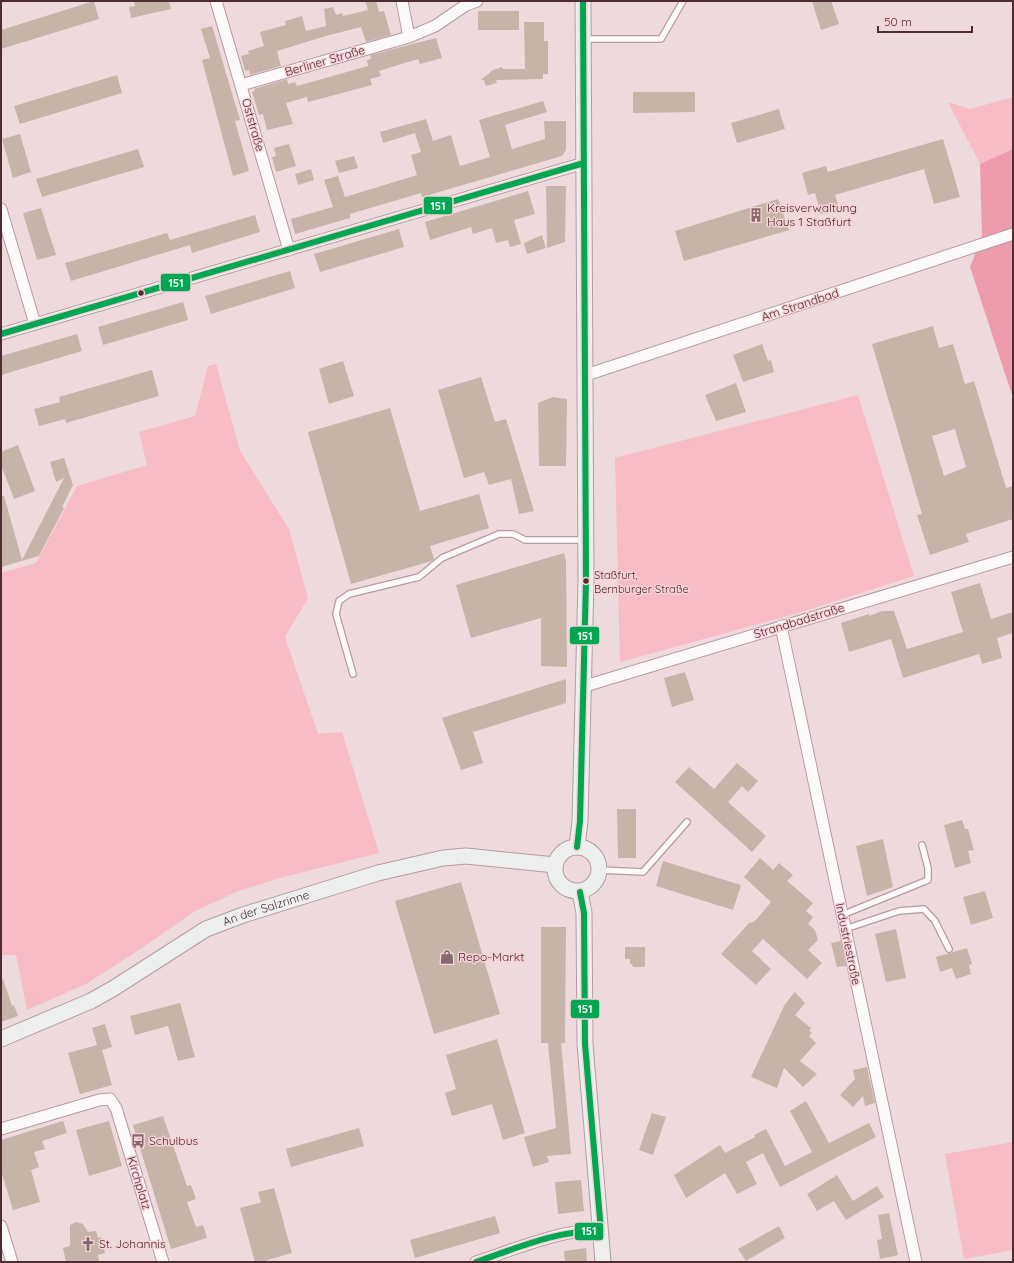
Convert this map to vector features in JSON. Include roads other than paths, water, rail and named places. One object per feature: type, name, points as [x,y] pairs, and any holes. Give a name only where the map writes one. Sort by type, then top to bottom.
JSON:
[{"type":"main road","points":[[577,847],[580,821],[584,686],[586,540],[586,375],[582,39],[583,1]]},
{"type":"main road","points":[[577,847],[584,848],[595,857],[600,870],[592,887],[580,892],[566,889],[561,885],[555,872],[556,865],[561,854],[571,848],[577,847]]},
{"type":"main road","name":"An der Salzrinne","points":[[1,1039],[91,1001],[206,929],[243,915],[378,873],[443,858],[466,856],[556,865]]},
{"type":"main road","points":[[580,892],[584,913],[585,1044],[603,1262]]},
{"type":"street","name":"Oststraße","points":[[216,1],[289,250]]},
{"type":"street","points":[[402,1],[409,37]]},
{"type":"street","name":"Berliner Straße","points":[[241,85],[409,37],[435,26],[466,5],[477,1]]},
{"type":"street","points":[[1,334],[584,163]]},
{"type":"street","points":[[1,209],[34,324]]},
{"type":"street","name":"Am Strandbad","points":[[586,375],[1013,234]]},
{"type":"street","name":"Strandbadstraße","points":[[584,686],[1013,556]]},
{"type":"street","name":"Industriestraße","points":[[781,626],[916,1262]]},
{"type":"street","name":"Kirchplatz","points":[[1,1129],[99,1100],[110,1099],[116,1108],[163,1262]]},
{"type":"street","points":[[1,1226],[12,1262]]},
{"type":"street","points":[[476,1262],[559,1236],[589,1230],[601,1231]]},
{"type":"lane","points":[[582,39],[660,39],[683,1]]},
{"type":"lane","points":[[353,674],[336,614],[340,602],[349,594],[419,577],[442,558],[499,534],[513,534],[525,540],[586,540]]},
{"type":"lane","points":[[600,870],[642,872],[687,822]]},
{"type":"lane","points":[[842,916],[928,880],[928,868],[922,845]]},
{"type":"lane","points":[[845,929],[899,911],[924,909],[935,921],[950,948]]},
{"type":"place","name":"Kreisverwaltung Haus 1 Staßfurt","points":[[756,215]]},
{"type":"place","name":"Staßfurt, Bernburger Straße","points":[[586,581]]},
{"type":"place","name":"Repo-Markt","points":[[447,957]]},
{"type":"place","name":"Schulbus","points":[[138,1141]]},
{"type":"place","name":"St. Johannis","points":[[88,1244]]}]
